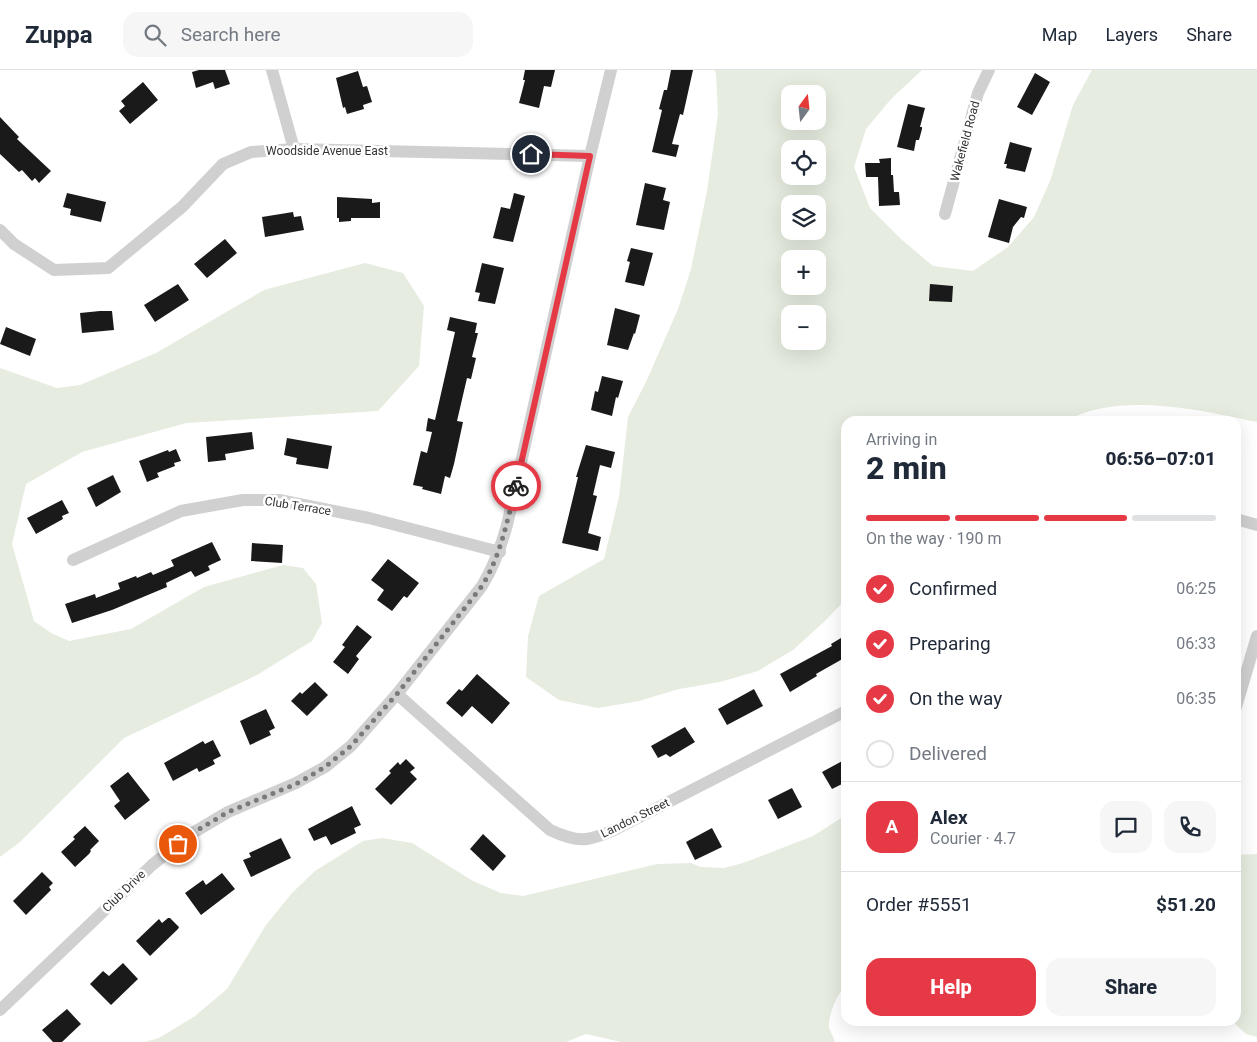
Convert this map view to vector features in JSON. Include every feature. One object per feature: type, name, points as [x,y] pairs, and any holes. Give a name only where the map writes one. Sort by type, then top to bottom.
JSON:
[{"type":"street","points":[[272,70],[294,149]]},
{"type":"street","name":"Club Drive","points":[[0,1010],[152,865],[191,834],[228,812],[296,784],[325,767],[351,746],[397,694],[482,586],[500,552],[590,156],[612,70]]},
{"type":"street","name":"Wakefield Road","points":[[945,214],[978,94],[989,70]]},
{"type":"street","name":"Woodside Avenue East","points":[[0,230],[14,244],[54,270],[108,268],[182,207],[223,164],[251,152],[294,149],[590,156]]},
{"type":"street","name":"Club Terrace","points":[[73,560],[182,511],[243,500],[279,500],[369,518],[500,552]]},
{"type":"street","points":[[1241,520],[1257,525]]},
{"type":"street","points":[[1241,690],[1257,636]]},
{"type":"street","name":"Landon Street","points":[[397,694],[550,830],[577,840],[592,839],[616,829],[841,714]]},
{"type":"shaded area","points":[[714,70],[922,70],[891,99],[866,129],[854,167],[870,208],[901,239],[933,266],[973,271],[1008,247],[1034,217],[1050,181],[1073,105],[1092,70],[1257,70],[1257,422],[1241,419],[1241,416],[1226,416],[1185,408],[1135,405],[1110,407],[1078,416],[841,416],[841,604],[825,621],[793,650],[758,671],[720,682],[679,689],[639,701],[598,708],[559,700],[526,677],[528,636],[539,596],[604,559],[619,497],[628,417],[646,382],[678,309],[691,269],[707,191],[718,114],[716,73]]},
{"type":"shaded area","points":[[365,263],[403,273],[424,306],[419,366],[378,411],[186,423],[82,452],[26,484],[12,544],[34,621],[51,633],[69,641],[131,629],[204,587],[283,565],[303,568],[316,584],[322,623],[312,641],[257,675],[124,738],[20,842],[0,857],[0,368],[57,388],[80,385],[156,353],[264,290]]},
{"type":"shaded area","points":[[841,818],[841,992],[836,999],[829,1027],[835,1042],[621,1042],[586,1034],[566,1042],[145,1042],[159,1038],[195,1016],[227,989],[266,925],[292,893],[315,871],[363,841],[382,838],[412,843],[473,881],[501,893],[523,896],[657,864],[691,863],[701,867],[724,868],[743,863],[813,836]]},
{"type":"shaded area","points":[[1257,854],[1257,1037],[1246,1034],[1237,1026],[1241,1026],[1241,855]]},
{"type":"building","points":[[199,70],[225,70],[230,84],[215,89],[213,82],[196,88],[192,72]]},
{"type":"building","points":[[525,70],[555,70],[551,87],[544,86],[539,108],[519,103],[525,80],[523,80]]},
{"type":"building","points":[[671,70],[693,70],[683,115],[680,114],[672,144],[679,145],[676,157],[652,152],[662,110],[659,109],[664,90],[667,90]]},
{"type":"building","points":[[358,71],[363,87],[367,86],[372,102],[363,105],[364,109],[347,114],[345,107],[343,108],[336,78]]},
{"type":"building","points":[[1035,73],[1050,82],[1032,115],[1017,107]]},
{"type":"building","points":[[143,82],[158,100],[130,124],[119,111],[125,106],[121,101]]},
{"type":"building","points":[[908,104],[925,108],[920,127],[922,129],[919,140],[916,140],[914,151],[897,147]]},
{"type":"building","points":[[0,117],[19,137],[17,139],[51,171],[39,183],[35,178],[32,181],[22,170],[19,172],[0,154]]},
{"type":"building","points":[[1010,142],[1032,148],[1025,172],[1006,168],[1007,164],[1004,164]]},
{"type":"building","points":[[891,158],[894,192],[899,192],[900,205],[879,206],[878,177],[866,177],[865,163],[880,163],[879,159]]},
{"type":"building","points":[[645,183],[666,188],[663,200],[670,202],[664,230],[636,225]]},
{"type":"building","points":[[67,193],[106,202],[101,222],[70,215],[71,209],[63,207]]},
{"type":"building","points":[[514,193],[525,196],[513,242],[493,238],[501,207],[510,209]]},
{"type":"building","points":[[337,197],[372,199],[372,203],[380,202],[380,218],[351,218],[351,221],[339,222],[339,218],[337,218]]},
{"type":"building","points":[[999,199],[1027,207],[1024,218],[1021,217],[1013,227],[1009,243],[988,237]]},
{"type":"building","points":[[293,212],[294,217],[301,216],[304,230],[265,237],[262,217]]},
{"type":"building","points":[[225,239],[237,253],[207,278],[194,264]]},
{"type":"building","points":[[631,248],[653,253],[644,286],[625,282],[630,262],[627,261]]},
{"type":"building","points":[[482,263],[504,268],[495,304],[478,301],[480,293],[475,292]]},
{"type":"building","points":[[178,284],[189,300],[155,322],[144,305]]},
{"type":"building","points":[[930,284],[953,286],[952,302],[929,301]]},
{"type":"building","points":[[615,308],[640,315],[628,350],[607,345]]},
{"type":"building","points":[[112,311],[114,330],[82,333],[80,313]]},
{"type":"building","points":[[450,317],[477,323],[475,333],[478,333],[472,357],[476,358],[471,379],[467,378],[457,421],[463,422],[454,464],[450,478],[445,476],[441,494],[413,485],[421,451],[427,453],[432,432],[426,431],[428,418],[435,420],[455,332],[447,330]]},
{"type":"building","points":[[6,327],[36,339],[30,356],[0,344]]},
{"type":"building","points":[[602,376],[623,381],[618,398],[616,397],[612,416],[591,410],[595,391],[598,392]]},
{"type":"building","points":[[252,432],[254,449],[225,454],[226,460],[208,462],[206,437]]},
{"type":"building","points":[[287,438],[332,446],[328,469],[296,464],[297,458],[284,455]]},
{"type":"building","points":[[586,445],[615,452],[611,468],[600,465],[593,495],[597,496],[588,533],[601,537],[598,551],[562,543],[578,477],[576,477]]},
{"type":"building","points":[[176,449],[181,461],[174,463],[175,466],[157,473],[159,477],[147,482],[139,461],[168,450],[169,452]]},
{"type":"building","points":[[113,475],[121,492],[96,507],[87,488]]},
{"type":"building","points":[[62,500],[69,513],[62,516],[63,519],[36,534],[27,518]]},
{"type":"building","points":[[212,542],[221,560],[208,566],[210,570],[195,577],[191,571],[166,583],[167,587],[112,610],[72,623],[65,604],[95,594],[96,598],[120,589],[118,583],[151,572],[153,575],[174,566],[171,560]]},
{"type":"building","points":[[252,543],[283,545],[282,563],[251,561]]},
{"type":"building","points":[[388,559],[419,583],[407,598],[404,596],[392,611],[377,600],[384,590],[371,580]]},
{"type":"building","points":[[357,625],[372,637],[356,656],[359,659],[348,674],[333,662],[345,647],[342,645]]},
{"type":"building","points":[[841,638],[841,660],[790,692],[780,674],[832,646],[831,644]]},
{"type":"building","points":[[477,674],[510,703],[492,724],[472,706],[462,717],[446,703],[459,689],[462,691]]},
{"type":"building","points":[[315,682],[328,695],[307,716],[291,701]]},
{"type":"building","points":[[754,689],[763,706],[727,725],[718,709]]},
{"type":"building","points":[[266,709],[275,728],[269,731],[271,735],[250,745],[240,721]]},
{"type":"building","points":[[685,727],[695,742],[670,757],[666,754],[658,758],[651,746]]},
{"type":"building","points":[[213,740],[221,756],[213,760],[215,764],[199,772],[197,768],[173,781],[164,763],[203,741],[205,744]]},
{"type":"building","points":[[406,759],[415,768],[410,772],[417,779],[391,805],[375,789],[391,773],[389,771],[398,762],[400,765]]},
{"type":"building","points":[[841,762],[841,784],[832,789],[822,772]]},
{"type":"building","points":[[128,772],[150,800],[125,820],[114,806],[120,801],[110,786]]},
{"type":"building","points":[[792,788],[802,807],[778,819],[768,800]]},
{"type":"building","points":[[352,806],[361,825],[354,828],[356,833],[331,845],[326,836],[314,841],[308,829]]},
{"type":"building","points":[[85,826],[99,841],[75,867],[61,852]]},
{"type":"building","points":[[712,828],[722,847],[695,860],[686,842]]},
{"type":"building","points":[[483,834],[506,856],[493,871],[470,849]]},
{"type":"building","points":[[281,838],[291,858],[251,877],[243,860],[251,857],[249,853]]},
{"type":"building","points":[[42,872],[53,883],[49,887],[51,890],[26,915],[13,901]]},
{"type":"building","points":[[222,873],[235,889],[201,915],[185,893],[203,880],[206,885]]},
{"type":"building","points":[[168,918],[179,927],[150,956],[136,941],[159,919],[162,923]]},
{"type":"building","points":[[123,963],[138,979],[111,1005],[90,984],[103,971],[109,976]]},
{"type":"building","points":[[67,1009],[81,1024],[62,1042],[53,1042],[42,1030]]},
{"type":"way so far","points":[[178,844],[228,812],[296,784],[325,767],[351,746],[397,694],[482,586],[500,552],[516,486]]},
{"type":"route","points":[[516,486],[590,156],[531,154]]}]
